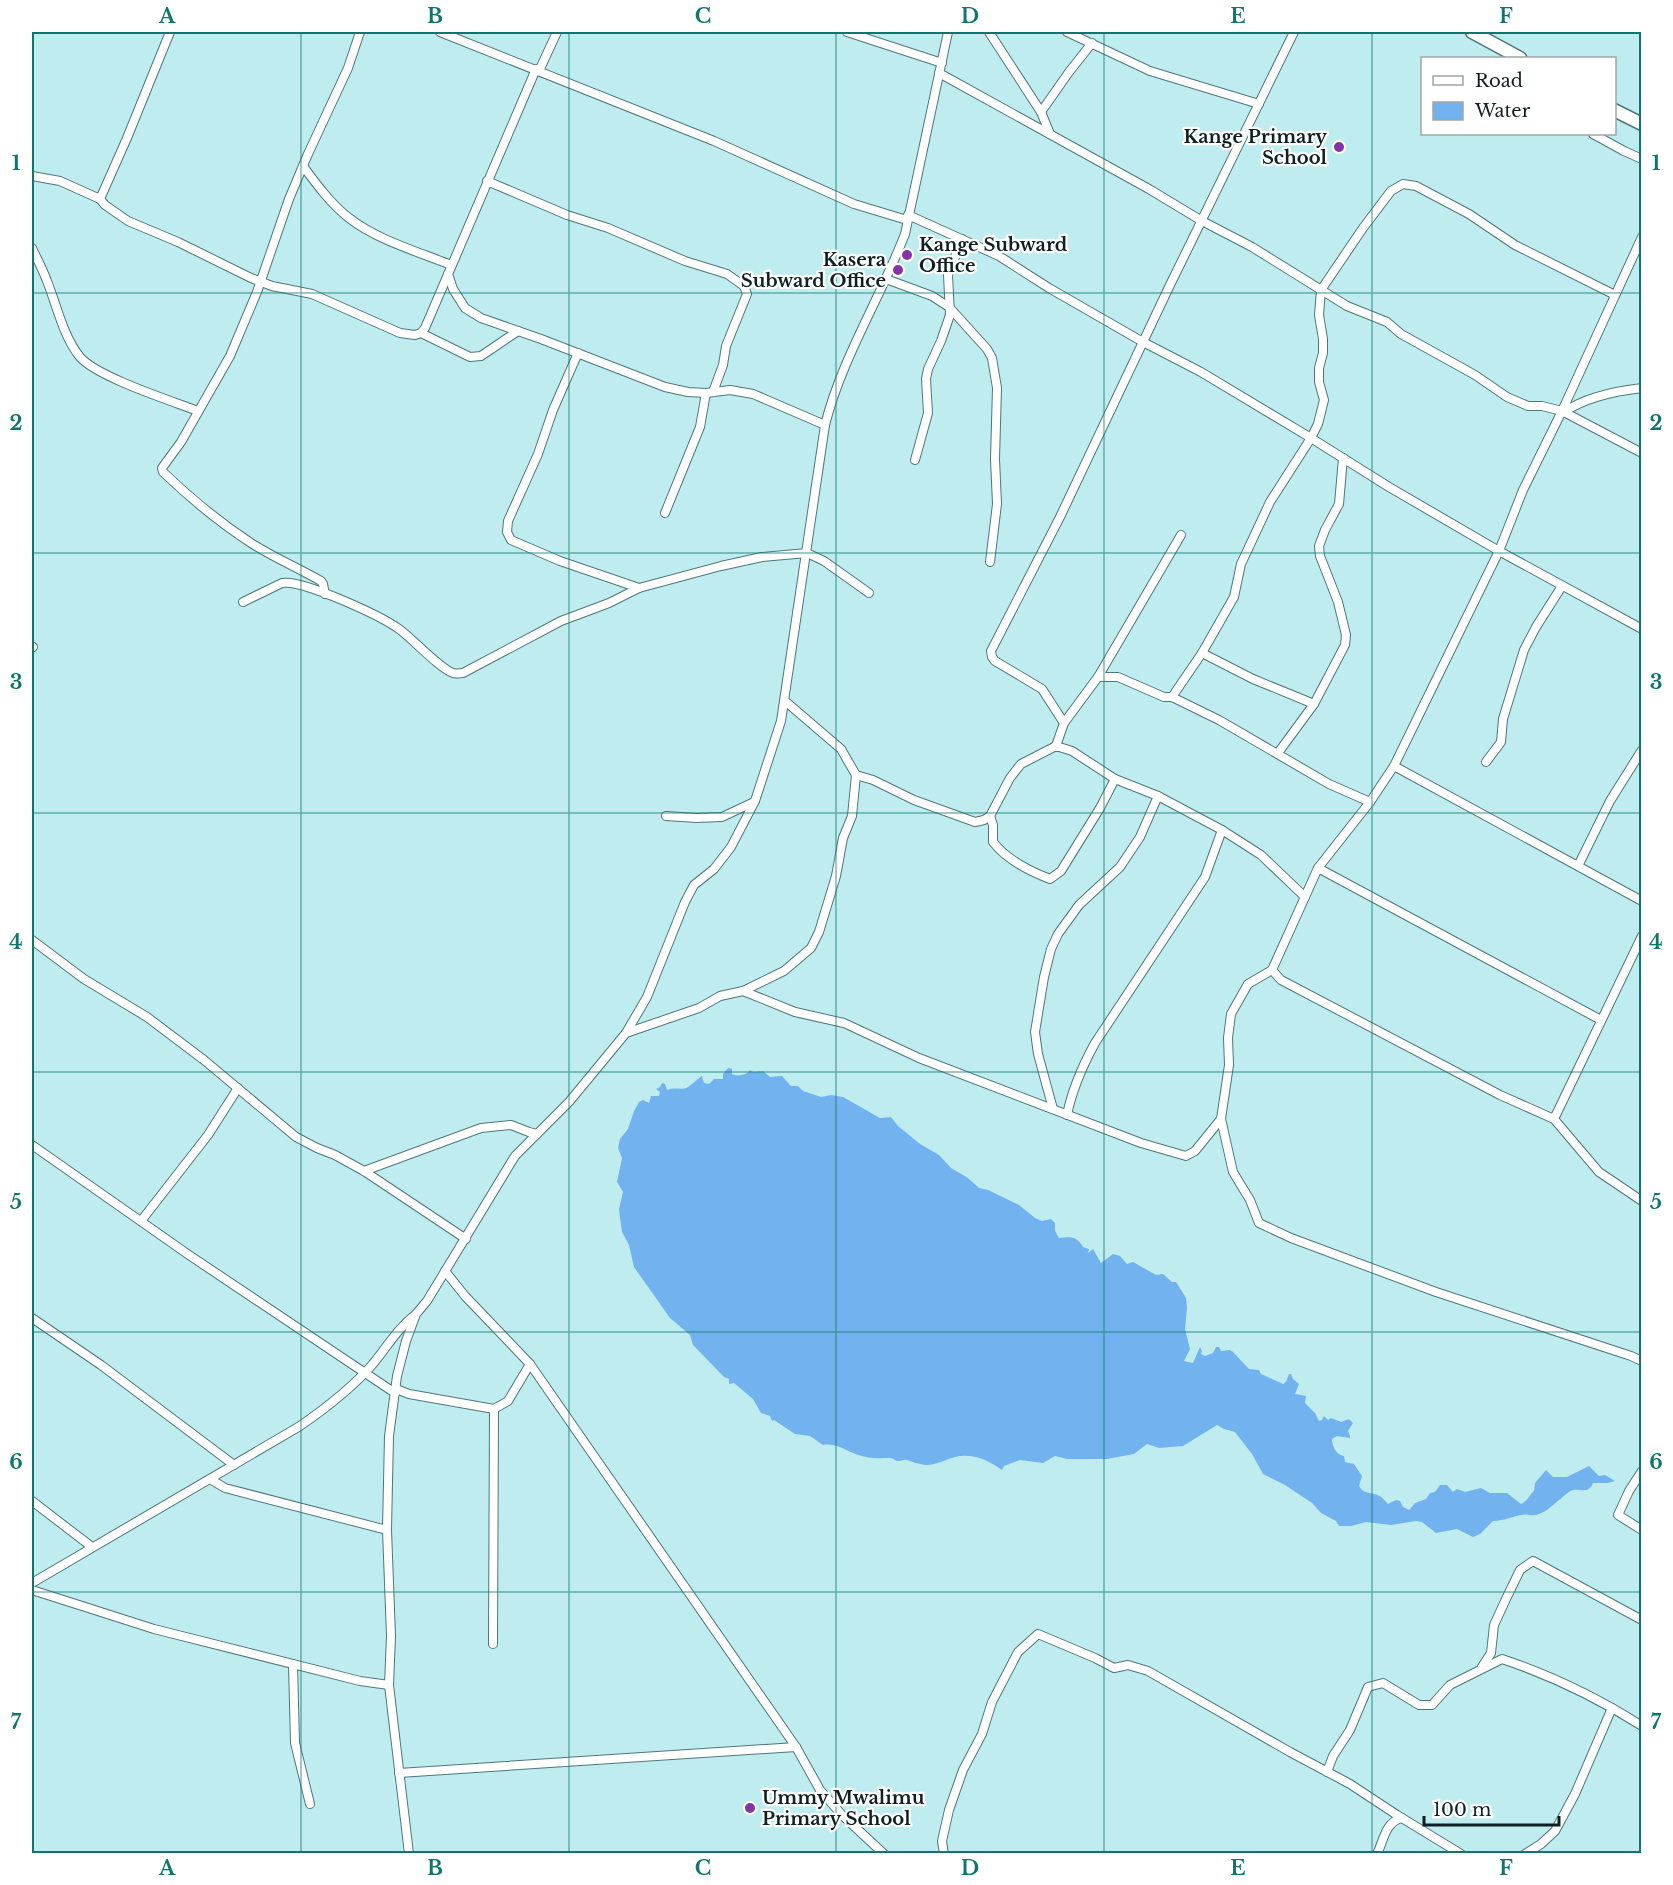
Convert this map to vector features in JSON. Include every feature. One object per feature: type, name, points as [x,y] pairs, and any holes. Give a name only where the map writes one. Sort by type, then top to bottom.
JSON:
[{"type":"highway","points":[[1472,32],[1518,57]]},
{"type":"highway","points":[[1616,111],[1641,124]]},
{"type":"street","points":[[100,199],[170,32]]},
{"type":"street","points":[[325,594],[321,581],[252,544],[235,532],[204,509],[163,472],[162,468],[181,442],[230,356],[257,292],[303,166],[348,68],[360,32]]},
{"type":"street","points":[[440,32],[714,141],[854,204],[908,218],[999,256],[1049,288],[1143,342],[1201,372],[1499,551],[1641,629]]},
{"type":"street","points":[[421,333],[537,70],[557,32]]},
{"type":"street","points":[[846,32],[942,63]]},
{"type":"street","points":[[32,1583],[300,1426],[331,1404],[363,1373],[401,1326],[427,1301],[515,1156],[569,1102],[626,1034],[647,997],[694,885],[714,869],[730,847],[755,801],[785,701],[825,425],[838,380],[905,234],[948,32]]},
{"type":"street","points":[[989,32],[1041,112],[1050,134]]},
{"type":"street","points":[[1067,32],[1150,71],[1259,104]]},
{"type":"street","points":[[1064,723],[1042,690],[995,661],[991,651],[1060,517],[1294,32]]},
{"type":"street","points":[[1041,112],[1092,43]]},
{"type":"street","points":[[939,73],[1252,247],[1347,306],[1387,322],[1401,334],[1475,375],[1507,397],[1528,406],[1542,406],[1563,411],[1641,453]]},
{"type":"street","points":[[1595,135],[1641,159]]},
{"type":"street","points":[[303,166],[323,194],[349,218],[380,236],[450,270]]},
{"type":"street","points":[[32,176],[60,181],[100,199],[128,222],[178,242],[251,278],[272,286],[312,294],[400,333],[409,335],[421,333],[470,357],[481,356],[518,331]]},
{"type":"street","points":[[487,181],[685,261],[727,274],[744,286],[747,294],[726,346],[723,365],[709,392],[699,427],[665,513]]},
{"type":"street","points":[[1172,697],[1202,653],[1234,597],[1241,564],[1270,502],[1311,438],[1324,407],[1319,382],[1319,368],[1323,353],[1319,315],[1321,290],[1391,191],[1403,184],[1416,186],[1469,214],[1515,245],[1615,296]]},
{"type":"street","points":[[1641,237],[1563,411],[1523,490],[1499,551],[1394,766],[1370,802],[1318,868],[1272,970],[1248,984],[1231,1014],[1227,1038],[1229,1065],[1221,1119],[1233,1172],[1250,1200],[1259,1223],[1291,1238],[1436,1292],[1641,1361]]},
{"type":"street","points":[[915,460],[928,413],[926,379],[928,369],[950,315],[948,275],[962,239]]},
{"type":"street","points":[[32,248],[47,280],[66,332],[81,358],[93,368],[137,388],[198,411]]},
{"type":"street","points":[[450,270],[453,289],[465,308],[481,318],[665,387],[688,392],[730,390],[753,394],[825,425]]},
{"type":"street","points":[[886,279],[932,296],[949,307],[987,349],[992,358],[997,388],[995,459],[997,504],[990,562]]},
{"type":"street","points":[[578,353],[553,410],[538,454],[508,521],[507,532],[511,540],[560,561],[639,588]]},
{"type":"street","points":[[1563,411],[1621,390],[1641,388]]},
{"type":"street","points":[[1278,753],[1314,704],[1346,645],[1346,635],[1338,602],[1320,556],[1319,546],[1340,504],[1343,458]]},
{"type":"street","points":[[856,775],[873,780],[914,800],[975,822],[990,816],[1010,778],[1021,765],[1056,746],[1064,723],[1098,677],[1181,535]]},
{"type":"street","points":[[243,602],[287,582],[325,594],[378,616],[399,630],[443,667],[453,673],[463,673],[561,621],[609,603],[639,588],[762,557],[807,553],[824,561],[869,593]]},
{"type":"street","points":[[1486,762],[1500,742],[1503,719],[1524,650],[1562,586]]},
{"type":"street","points":[[1202,653],[1253,679],[1314,704]]},
{"type":"street","points":[[1098,677],[1118,677],[1164,697],[1172,697],[1219,720],[1329,784],[1370,802]]},
{"type":"street","points":[[626,1034],[699,1008],[720,996],[743,991],[784,971],[811,948],[819,932],[836,876],[843,838],[852,816],[856,775],[840,749],[785,701]]},
{"type":"street","points":[[1056,746],[1072,751],[1115,779],[1158,796],[1222,830],[1261,855],[1305,897]]},
{"type":"street","points":[[1578,866],[1610,801],[1641,750]]},
{"type":"street","points":[[1394,766],[1641,901]]},
{"type":"street","points":[[990,816],[993,825],[993,842],[997,847],[1019,864],[1050,879],[1061,871],[1115,779]]},
{"type":"street","points":[[1053,1109],[1042,1070],[1035,1032],[1051,949],[1058,934],[1079,905],[1120,867],[1140,837],[1158,796]]},
{"type":"street","points":[[666,816],[722,817],[755,801]]},
{"type":"street","points":[[1067,1115],[1070,1101],[1095,1042],[1205,878],[1222,830]]},
{"type":"street","points":[[1318,868],[1601,1020]]},
{"type":"street","points":[[1554,1119],[1641,936]]},
{"type":"street","points":[[32,940],[84,979],[147,1017],[204,1060],[296,1137],[364,1171],[466,1239]]},
{"type":"street","points":[[1272,970],[1281,980],[1500,1095],[1554,1119],[1599,1172],[1641,1201]]},
{"type":"street","points":[[743,991],[795,1012],[844,1023],[919,1058],[1141,1143],[1186,1156],[1196,1151],[1221,1119]]},
{"type":"street","points":[[141,1221],[208,1135],[238,1088]]},
{"type":"street","points":[[364,1171],[481,1128],[511,1125],[537,1134]]},
{"type":"street","points":[[32,1145],[395,1393]]},
{"type":"street","points":[[446,1271],[465,1296],[531,1364],[796,1748],[820,1790],[842,1815],[884,1854]]},
{"type":"street","points":[[410,1854],[389,1685],[391,1635],[387,1530],[389,1436],[397,1376],[416,1314]]},
{"type":"street","points":[[32,1318],[101,1365],[234,1465]]},
{"type":"street","points":[[395,1393],[396,1389],[410,1394],[494,1409],[508,1401],[531,1364]]},
{"type":"street","points":[[493,1644],[494,1409]]},
{"type":"street","points":[[1641,1471],[1618,1515],[1641,1530]]},
{"type":"street","points":[[210,1479],[225,1488],[387,1530]]},
{"type":"street","points":[[32,1501],[92,1547]]},
{"type":"street","points":[[1482,1669],[1491,1653],[1494,1625],[1506,1599],[1520,1570],[1533,1561],[1641,1620]]},
{"type":"street","points":[[32,1590],[154,1629],[360,1681],[389,1685]]},
{"type":"street","points":[[944,1854],[942,1841],[949,1810],[963,1770],[982,1734],[992,1702],[1018,1652],[1038,1634],[1114,1668],[1128,1665],[1148,1671],[1350,1784],[1461,1854]]},
{"type":"street","points":[[1327,1772],[1333,1755],[1350,1730],[1368,1687],[1383,1683],[1419,1705],[1432,1705],[1450,1685],[1502,1659],[1532,1669],[1612,1708],[1641,1726]]},
{"type":"street","points":[[292,1664],[295,1743],[310,1804]]},
{"type":"street","points":[[1525,1854],[1555,1831],[1580,1784],[1612,1708]]},
{"type":"street","points":[[399,1773],[796,1748]]},
{"type":"street","points":[[1377,1854],[1388,1827],[1395,1820],[1402,1818]]},
{"type":"water","points":[[729,1068],[732,1069],[732,1074],[736,1075],[750,1070],[763,1071],[770,1077],[782,1076],[791,1086],[798,1086],[803,1091],[821,1097],[831,1095],[843,1097],[880,1118],[891,1117],[898,1126],[920,1144],[939,1155],[951,1168],[979,1188],[1019,1205],[1035,1218],[1042,1221],[1051,1219],[1055,1223],[1055,1231],[1059,1238],[1075,1239],[1083,1247],[1089,1249],[1088,1253],[1093,1249],[1101,1263],[1113,1254],[1120,1256],[1127,1264],[1133,1262],[1156,1275],[1163,1274],[1172,1282],[1176,1282],[1186,1298],[1185,1329],[1190,1349],[1184,1361],[1193,1363],[1200,1347],[1201,1354],[1205,1356],[1213,1353],[1216,1347],[1219,1347],[1221,1351],[1233,1352],[1249,1369],[1259,1370],[1261,1374],[1283,1384],[1291,1374],[1299,1384],[1295,1394],[1306,1396],[1305,1403],[1319,1421],[1324,1416],[1328,1420],[1331,1418],[1341,1422],[1349,1419],[1353,1423],[1348,1431],[1350,1438],[1337,1436],[1332,1439],[1334,1447],[1339,1454],[1344,1456],[1345,1462],[1354,1464],[1362,1476],[1359,1486],[1361,1489],[1378,1495],[1388,1504],[1396,1500],[1400,1501],[1403,1507],[1409,1510],[1415,1503],[1435,1492],[1440,1485],[1447,1485],[1453,1492],[1457,1489],[1465,1492],[1481,1488],[1490,1493],[1507,1493],[1521,1504],[1534,1491],[1535,1483],[1546,1470],[1553,1477],[1567,1477],[1589,1466],[1599,1476],[1605,1475],[1615,1481],[1593,1483],[1586,1490],[1572,1490],[1539,1514],[1493,1521],[1480,1534],[1473,1537],[1457,1529],[1436,1533],[1422,1522],[1416,1521],[1391,1525],[1366,1522],[1339,1526],[1336,1521],[1321,1513],[1312,1503],[1263,1474],[1252,1454],[1235,1432],[1217,1425],[1183,1446],[1159,1448],[1147,1444],[1134,1454],[1107,1459],[1067,1459],[1055,1456],[1043,1463],[1020,1460],[1004,1466],[1002,1470],[985,1460],[968,1456],[955,1457],[929,1465],[890,1458],[869,1458],[838,1446],[823,1445],[810,1436],[795,1434],[774,1420],[772,1421],[770,1416],[761,1413],[753,1399],[734,1383],[729,1384],[729,1379],[724,1377],[693,1345],[690,1335],[670,1318],[634,1267],[629,1245],[622,1232],[619,1209],[623,1192],[617,1182],[622,1158],[618,1148],[620,1139],[628,1129],[639,1102],[643,1100],[649,1103],[651,1096],[659,1096],[660,1092],[656,1089],[662,1083],[665,1084],[667,1090],[684,1089],[702,1076],[704,1083],[709,1084],[714,1079],[723,1079],[723,1074]]},
{"type":"place","name":"Kange Primary School","points":[[1339,147]]},
{"type":"place","name":"Kange Subward Office","points":[[907,255]]},
{"type":"place","name":"Kasera Subward Office","points":[[898,270]]},
{"type":"place","name":"Ummy Mwalimu Primary School","points":[[750,1808]]}]
